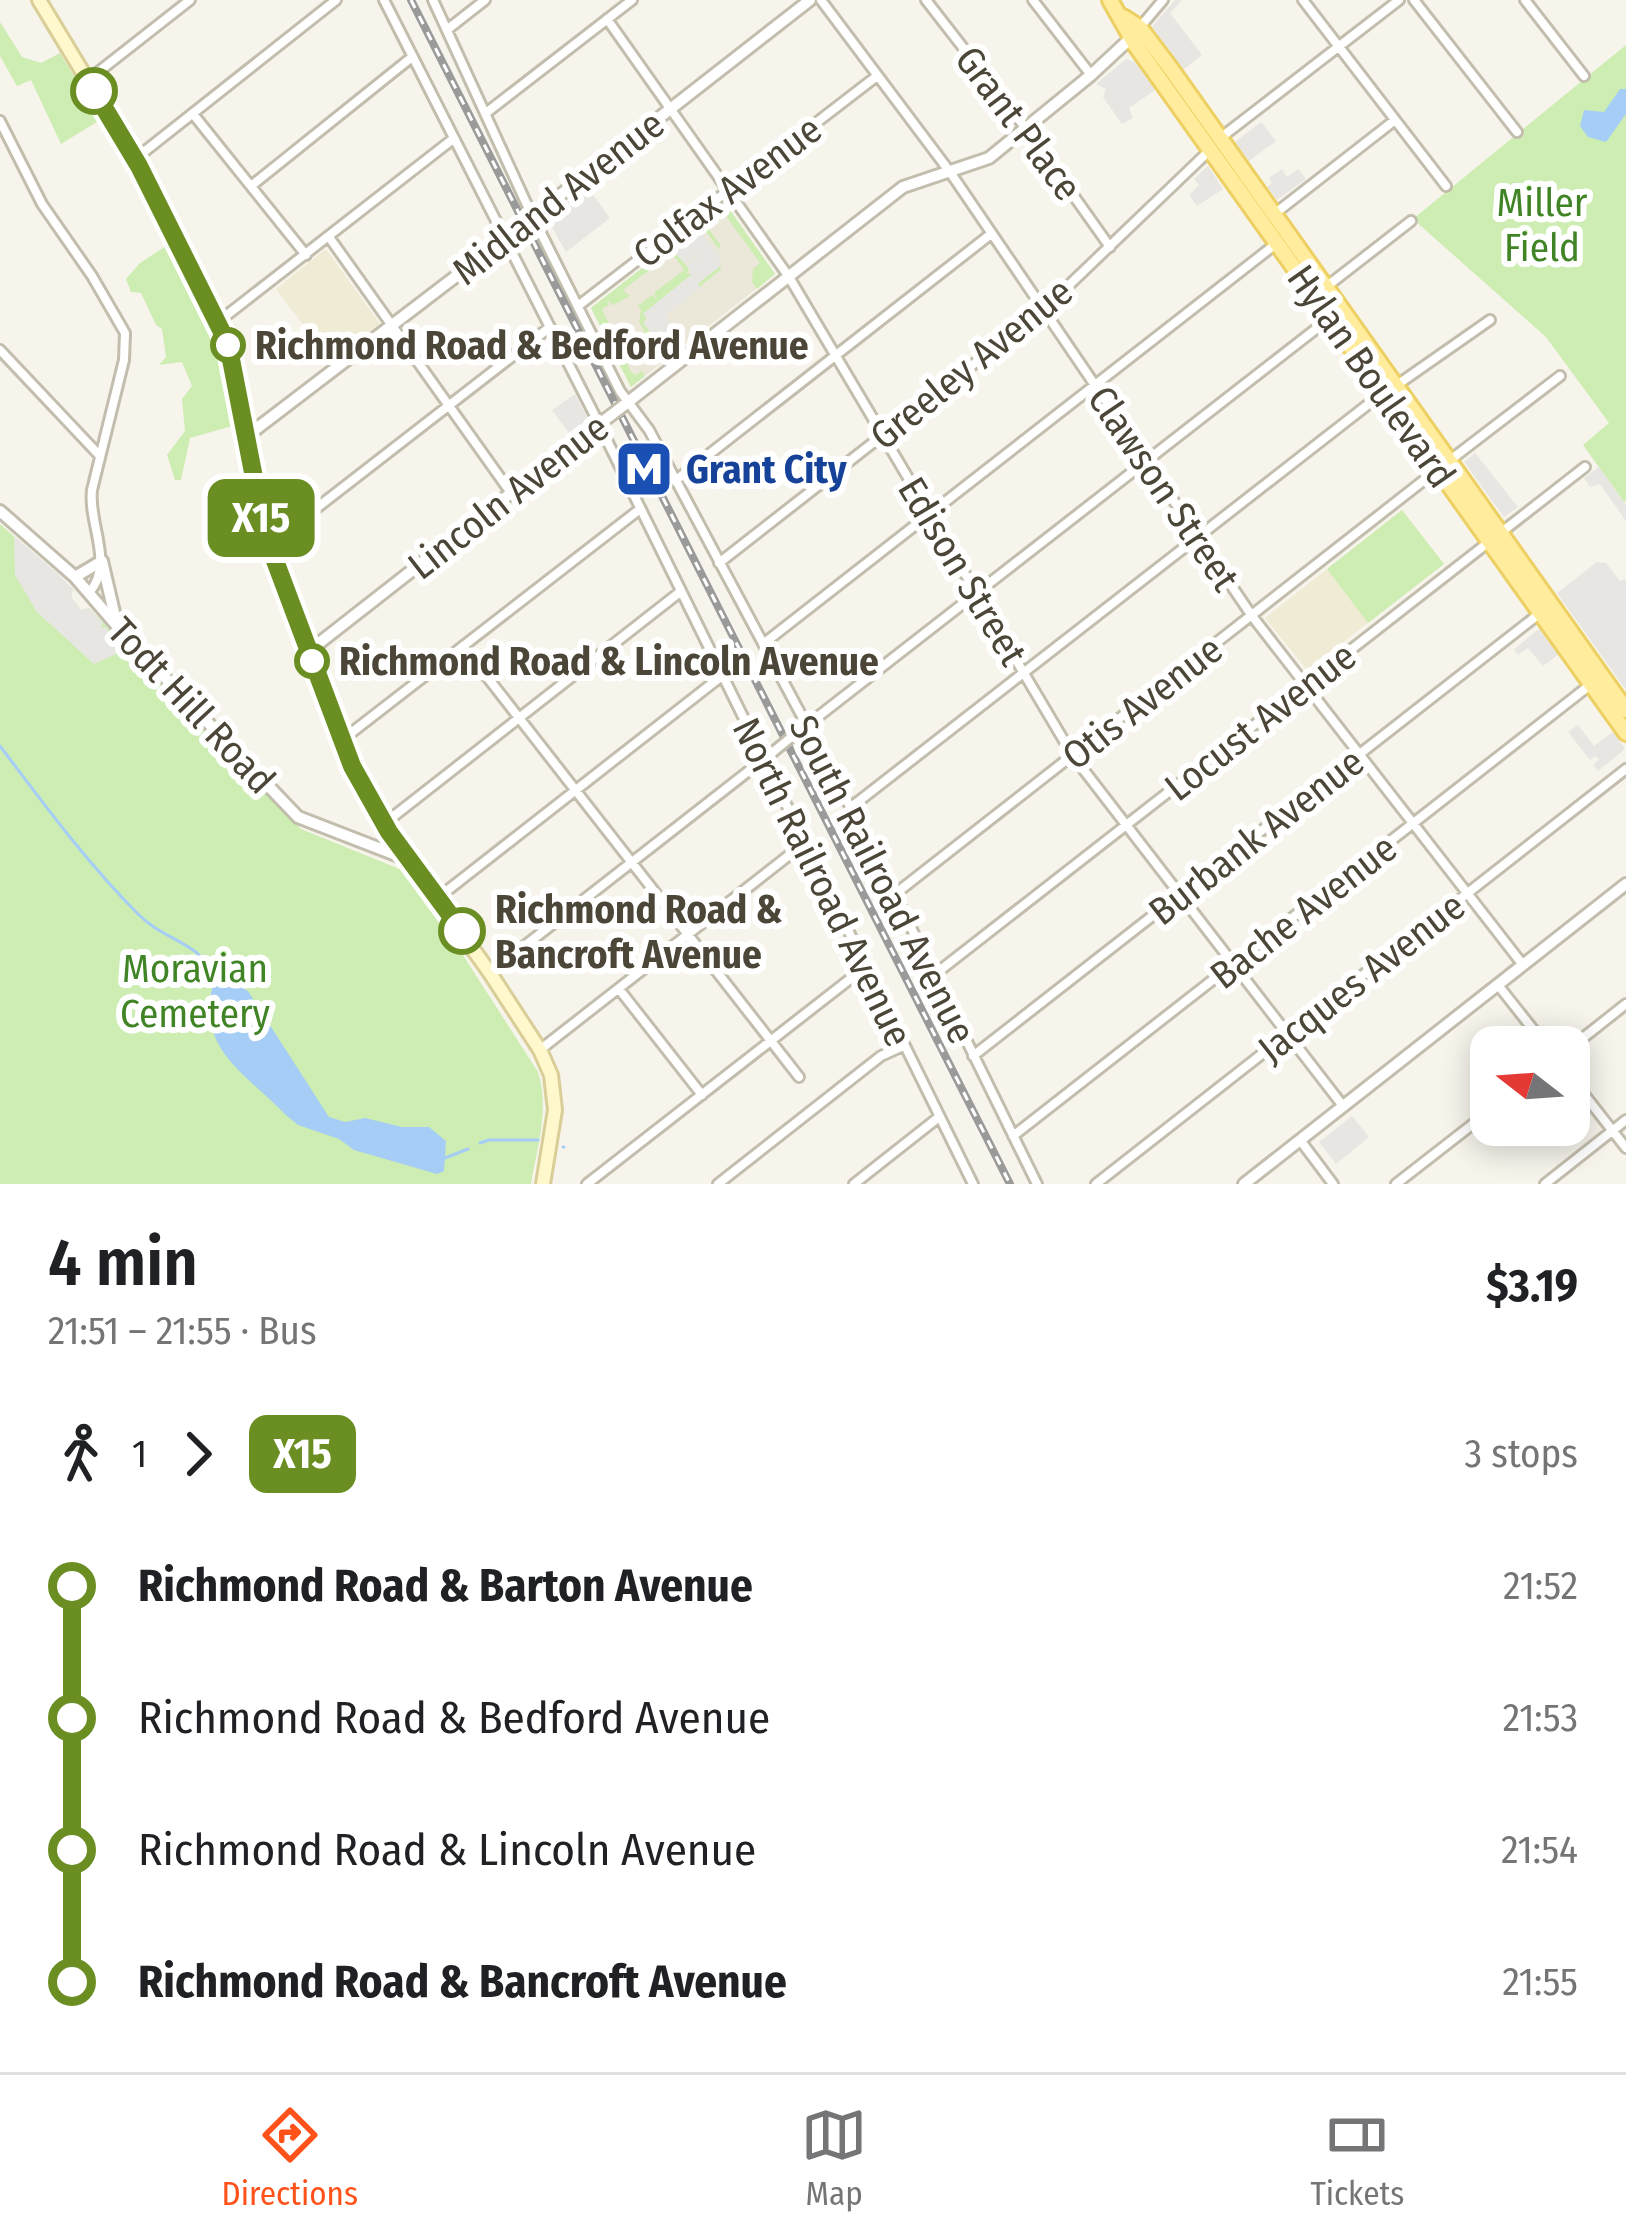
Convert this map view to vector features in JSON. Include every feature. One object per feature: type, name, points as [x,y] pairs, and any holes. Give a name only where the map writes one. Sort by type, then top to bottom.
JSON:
[{"type":"main road","points":[[39,0],[135,159],[218,322],[231,354],[269,545],[365,794],[540,1050],[556,1093],[543,1184]]},
{"type":"main road","name":"Hylan Boulevard","points":[[1110,0],[1215,145],[1330,318],[1358,345]]},
{"type":"main road","name":"Hylan Boulevard","points":[[1215,145],[1273,216],[1545,609],[1626,710]]},
{"type":"main road","name":"Hylan Boulevard","points":[[1545,609],[1626,733]]},
{"type":"street","points":[[87,81],[190,0]]},
{"type":"street","points":[[135,159],[336,0]]},
{"type":"street","name":"North Railroad Avenue","points":[[383,0],[723,675],[769,756],[806,842],[896,1022],[903,1046],[973,1184]]},
{"type":"street","name":"South Railroad Avenue","points":[[433,0],[532,217],[625,404],[649,430],[803,728],[850,808],[1037,1184]]},
{"type":"street","points":[[448,29],[485,0]]},
{"type":"street","points":[[486,113],[632,0]]},
{"type":"street","name":"Midland Avenue","points":[[247,436],[670,109],[794,5],[810,0]]},
{"type":"street","name":"Clawson Street","points":[[821,0],[950,172],[1252,616],[1523,965]]},
{"type":"street","name":"Grant Place","points":[[926,0],[1110,247]]},
{"type":"street","points":[[1034,0],[1091,75]]},
{"type":"street","name":"Lincoln Avenue","points":[[309,651],[903,188],[989,158],[1027,130],[1135,33],[1163,0]]},
{"type":"street","points":[[1303,0],[1446,186]]},
{"type":"street","name":"Greeley Avenue","points":[[719,563],[1043,310],[1215,145],[1399,0]]},
{"type":"street","points":[[1414,0],[1517,132]]},
{"type":"street","points":[[1525,0],[1584,76]]},
{"type":"street","name":"Edison Street","points":[[608,20],[789,277],[1073,756],[1343,1106]]},
{"type":"street","points":[[251,186],[412,57]]},
{"type":"street","name":"Colfax Avenue","points":[[578,306],[878,76]]},
{"type":"street","points":[[193,114],[306,255]]},
{"type":"street","points":[[1273,216],[1395,120]]},
{"type":"street","points":[[0,122],[42,204],[122,322],[124,360],[91,500],[117,625]]},
{"type":"street","points":[[218,322],[454,139]]},
{"type":"street","points":[[1324,288],[1411,221]]},
{"type":"street","points":[[675,481],[992,234]]},
{"type":"street","points":[[328,237],[511,493]]},
{"type":"street","points":[[763,644],[1277,243]]},
{"type":"street","points":[[490,973],[1330,318]]},
{"type":"street","points":[[850,808],[1389,389],[1490,320]]},
{"type":"street","points":[[269,545],[550,327]]},
{"type":"street","points":[[0,350],[100,457]]},
{"type":"street","name":"Otis Avenue","points":[[895,894],[1560,376]]},
{"type":"street","name":"Locust Avenue","points":[[934,976],[1585,467]]},
{"type":"street","points":[[341,741],[640,509]]},
{"type":"street","name":"Todt Hill Road","points":[[0,511],[75,577],[298,817],[409,860]]},
{"type":"street","points":[[75,577],[101,561]]},
{"type":"street","points":[[89,593],[100,579],[101,561]]},
{"type":"street","points":[[384,824],[681,592]]},
{"type":"street","name":"Burbank Avenue","points":[[973,1056],[1545,609]]},
{"type":"street","points":[[463,646],[799,1077]]},
{"type":"street","points":[[439,897],[723,675]]},
{"type":"street","name":"Bache Avenue","points":[[1013,1136],[1592,684]]},
{"type":"street","name":"Jacques Avenue","points":[[1096,1184],[1626,769]]},
{"type":"street","points":[[540,1050],[806,842]]},
{"type":"street","points":[[1244,1184],[1626,884]]},
{"type":"street","points":[[587,1184],[868,965]]},
{"type":"street","points":[[1498,985],[1530,1026]]},
{"type":"street","points":[[619,989],[702,1095]]},
{"type":"street","points":[[1590,1032],[1626,1004]]},
{"type":"street","points":[[718,1184],[881,1056],[903,1046]]},
{"type":"street","points":[[1590,1103],[1626,1148]]},
{"type":"street","points":[[854,1184],[939,1117]]},
{"type":"street","points":[[1545,1184],[1626,1120]]},
{"type":"street","points":[[1396,1184],[1470,1126]]},
{"type":"street","points":[[1300,1140],[1333,1184]]},
{"type":"shaded area","points":[[1175,0],[1182,0],[1170,13],[1202,55],[1183,70],[1152,27]]},
{"type":"shaded area","points":[[1126,59],[1135,62],[1155,90],[1129,108],[1133,118],[1122,124],[1103,97],[1106,89],[1096,84]]},
{"type":"shaded area","points":[[1261,122],[1276,141],[1249,161],[1235,142]]},
{"type":"shaded area","points":[[1208,166],[1223,189],[1197,206],[1189,195],[1199,185],[1194,179]]},
{"type":"shaded area","points":[[1282,169],[1287,177],[1298,169],[1306,179],[1277,200],[1267,187],[1272,183],[1269,178]]},
{"type":"shaded area","points":[[587,187],[610,218],[566,252],[547,218]]},
{"type":"shaded area","points":[[725,203],[775,274],[631,387],[591,308]]},
{"type":"shaded area","points":[[696,225],[721,259],[719,267],[698,283],[700,288],[665,315],[686,343],[669,356],[643,322],[647,319],[643,314],[691,275],[687,266],[704,249],[685,263],[670,247],[688,233],[693,238],[691,230]]},
{"type":"shaded area","points":[[326,249],[380,324],[331,362],[276,289]]},
{"type":"shaded area","points":[[575,394],[588,419],[569,433],[552,410]]},
{"type":"shaded area","points":[[1475,453],[1518,507],[1504,517],[1464,462]]},
{"type":"shaded area","points":[[1599,467],[1626,505],[1626,521],[1600,484],[1590,487],[1584,478]]},
{"type":"shaded area","points":[[1402,510],[1444,564],[1307,670],[1265,618]]},
{"type":"shaded area","points":[[14,536],[73,589],[71,597],[81,610],[89,608],[103,624],[100,628],[105,627],[119,643],[116,654],[94,664],[37,612],[15,575]]},
{"type":"shaded area","points":[[1597,562],[1606,563],[1620,581],[1626,579],[1626,690],[1557,593]]},
{"type":"shaded area","points":[[1539,629],[1558,655],[1543,666],[1528,648],[1518,655],[1514,649]]},
{"type":"shaded area","points":[[1578,725],[1594,746],[1613,732],[1625,749],[1598,771],[1593,765],[1599,759],[1590,760],[1568,732]]},
{"type":"shaded area","points":[[1352,1116],[1369,1137],[1336,1164],[1319,1142]]},
{"type":"green space","points":[[0,22],[22,57],[41,63],[60,53],[100,120],[61,144],[31,80],[17,86],[0,56]]},
{"type":"green space","name":"Miller Field","points":[[1626,45],[1624,502],[1583,445],[1609,423],[1546,337],[1413,219]]},
{"type":"green space","points":[[725,203],[775,274],[757,289],[753,269],[760,263],[726,216],[708,228],[718,248],[700,223]]},
{"type":"green space","points":[[688,232],[670,247],[690,270],[686,274],[690,273],[699,283],[722,269],[699,287],[690,276],[644,313],[643,323],[668,355],[676,352],[661,363],[639,321],[638,306],[652,295],[656,299],[654,293],[684,270],[672,253],[623,290],[630,296],[613,305],[607,300],[609,305],[602,309],[631,372],[642,371],[645,376],[631,387],[591,308]]},
{"type":"green space","points":[[169,244],[219,357],[232,426],[190,438],[181,480],[175,480],[167,455],[185,431],[182,399],[192,386],[182,362],[159,365],[166,357],[162,329],[141,293],[131,292],[126,279]]},
{"type":"green space","points":[[1402,510],[1444,564],[1368,623],[1327,569]]},
{"type":"green space","name":"Moravian Cemetery","points":[[0,524],[73,589],[71,597],[81,610],[89,608],[301,829],[402,870],[443,924],[538,1072],[543,1114],[531,1184],[0,1184]]},
{"type":"water","points":[[1620,89],[1626,89],[1626,114],[1606,142],[1588,137],[1580,126],[1584,110],[1604,112]]},
{"type":"water","points":[[216,974],[248,991],[329,1117],[429,1127],[446,1141],[444,1171],[437,1174],[354,1150],[287,1116],[238,1070],[216,1039],[210,999]]},
{"type":"waterway","points":[[0,746],[119,895],[149,923],[199,955],[218,978]]},
{"type":"waterway","points":[[480,1143],[538,1140]]},
{"type":"waterway","points":[[445,1158],[468,1149]]},
{"type":"railway","points":[[411,0],[1010,1184]]},
{"type":"bus line","name":"X15","points":[[94,91],[139,166],[228,344],[265,534],[352,766],[389,832],[462,931]]},
{"type":"place","name":"Richmond Road & Bedford Avenue","points":[[228,345]]},
{"type":"place","name":"Grant City","points":[[644,469]]},
{"type":"place","name":"Richmond Road & Lincoln Avenue","points":[[312,661]]},
{"type":"place","name":"Richmond Road & Bancroft Avenue","points":[[462,931]]}]
